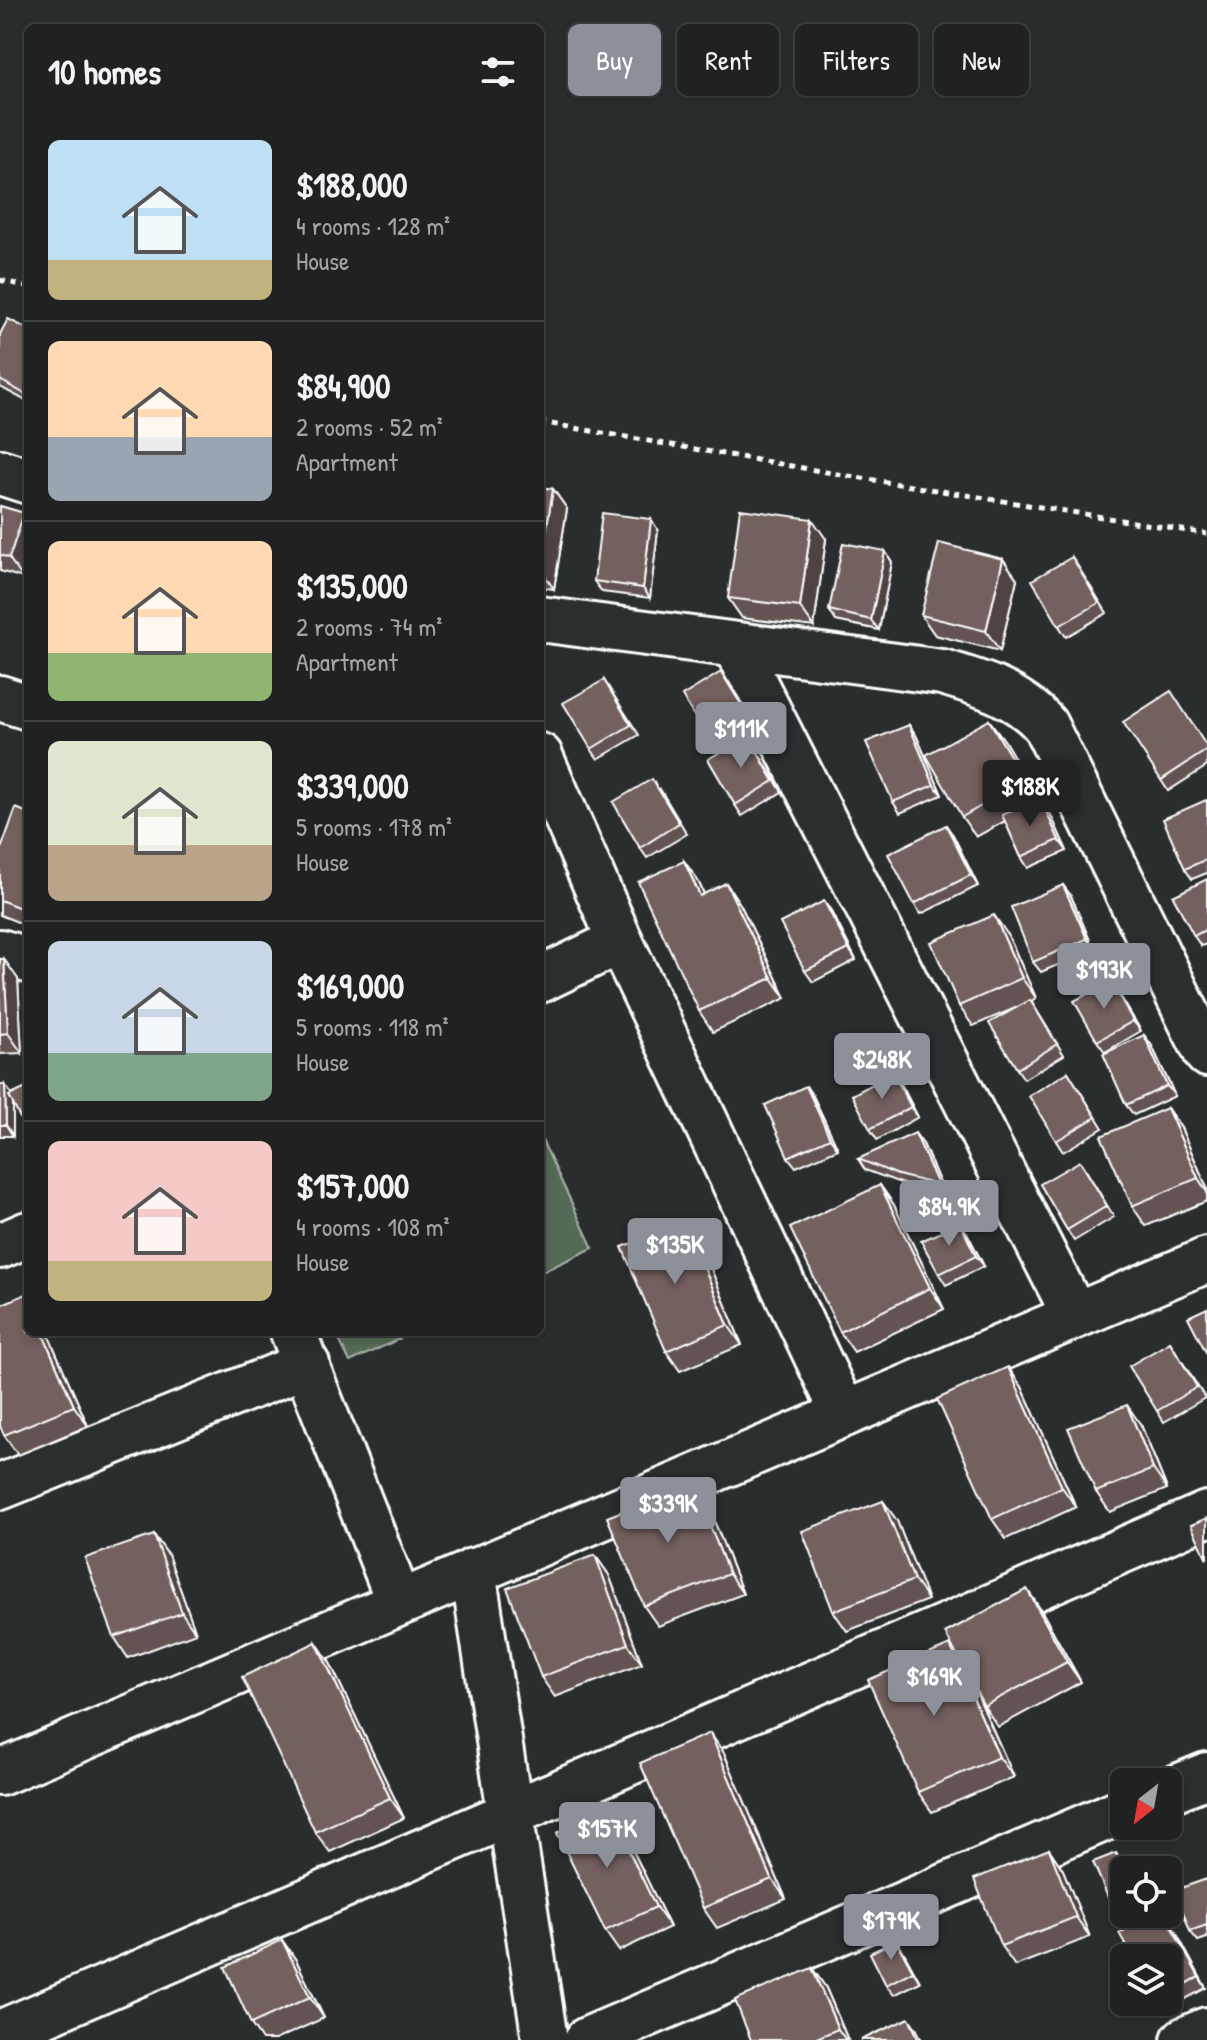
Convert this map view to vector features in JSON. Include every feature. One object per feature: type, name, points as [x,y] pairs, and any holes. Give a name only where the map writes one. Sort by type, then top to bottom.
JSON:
[{"type":"street","points":[[0,472],[24,480]]},
{"type":"street","points":[[544,620],[942,672],[974,681],[1031,708],[1045,725],[1207,1054]]},
{"type":"street","points":[[735,645],[1075,1316]]},
{"type":"street","points":[[0,698],[24,706]]},
{"type":"street","points":[[544,765],[620,941],[844,1414]]},
{"type":"street","points":[[544,978],[620,941]]},
{"type":"street","points":[[0,952],[24,959]]},
{"type":"street","points":[[0,1246],[24,1236]]},
{"type":"street","points":[[0,1773],[1207,1260]]},
{"type":"street","points":[[0,1487],[300,1348],[399,1602]]},
{"type":"street","points":[[0,2033],[1207,1514]]},
{"type":"street","points":[[473,1571],[545,2040]]},
{"type":"street","points":[[1182,1785],[1207,1775]]},
{"type":"street","points":[[587,2040],[1110,1816]]},
{"type":"street","points":[[1184,2040],[1207,2030]]},
{"type":"path","points":[[0,280],[24,286]]},
{"type":"path","points":[[544,423],[1207,534]]},
{"type":"green space","points":[[544,1144],[593,1248],[544,1271]]},
{"type":"green space","points":[[337,1336],[405,1336],[350,1362]]},
{"type":"building","points":[[8,319],[24,327],[24,393],[0,380],[0,334]]},
{"type":"building","points":[[544,488],[553,489],[544,544]]},
{"type":"building","points":[[0,506],[24,513],[9,558],[0,555]]},
{"type":"building","points":[[740,509],[812,519],[800,607],[728,598]]},
{"type":"building","points":[[602,513],[651,519],[643,588],[594,581]]},
{"type":"building","points":[[843,543],[885,551],[871,620],[829,610]]},
{"type":"building","points":[[939,543],[1003,559],[986,631],[921,615]]},
{"type":"building","points":[[1072,557],[1099,603],[1059,626],[1032,580]]},
{"type":"building","points":[[721,672],[749,717],[709,740],[682,696]]},
{"type":"building","points":[[604,680],[631,725],[591,749],[563,703]]},
{"type":"building","points":[[1171,691],[1207,750],[1161,780],[1123,722]]},
{"type":"building","points":[[989,720],[1025,781],[962,817],[926,755]]},
{"type":"building","points":[[909,725],[934,785],[893,802],[866,742]]},
{"type":"building","points":[[748,736],[774,781],[735,805],[708,759]]},
{"type":"building","points":[[652,779],[679,823],[640,848],[613,802]]},
{"type":"building","points":[[1040,798],[1059,840],[1021,857],[1002,815]]},
{"type":"building","points":[[1206,800],[1207,859],[1185,869],[1163,819]]},
{"type":"building","points":[[16,808],[24,811],[24,909],[0,900],[0,852]]},
{"type":"building","points":[[946,825],[971,875],[914,904],[888,854]]},
{"type":"building","points":[[684,861],[700,896],[726,883],[772,978],[699,1011],[638,882]]},
{"type":"building","points":[[1207,879],[1207,929],[1194,936],[1173,896]]},
{"type":"building","points":[[1063,885],[1087,939],[1033,962],[1011,907]]},
{"type":"building","points":[[824,901],[849,949],[805,971],[780,923]]},
{"type":"building","points":[[994,915],[1022,978],[959,1006],[931,942]]},
{"type":"building","points":[[0,959],[4,959],[8,1033],[0,1034]]},
{"type":"building","points":[[1111,981],[1133,1021],[1097,1041],[1074,1001]]},
{"type":"building","points":[[1030,1000],[1057,1044],[1017,1069],[989,1023]]},
{"type":"building","points":[[1144,1035],[1167,1086],[1126,1105],[1103,1054]]},
{"type":"building","points":[[1068,1072],[1096,1117],[1056,1141],[1029,1096]]},
{"type":"building","points":[[893,1073],[911,1107],[870,1129],[852,1095]]},
{"type":"building","points":[[0,1085],[5,1085],[6,1125],[0,1125]]},
{"type":"building","points":[[806,1086],[830,1138],[788,1157],[765,1105]]},
{"type":"building","points":[[24,1089],[24,1126],[9,1096]]},
{"type":"building","points":[[1167,1108],[1198,1178],[1132,1206],[1101,1136]]},
{"type":"building","points":[[915,1133],[938,1185],[898,1175],[858,1159]]},
{"type":"building","points":[[1080,1161],[1107,1206],[1067,1230],[1040,1184]]},
{"type":"building","points":[[880,1185],[930,1288],[840,1332],[790,1228]]},
{"type":"building","points":[[685,1222],[728,1325],[666,1351],[622,1247]]},
{"type":"building","points":[[960,1223],[976,1256],[939,1274],[921,1241]]},
{"type":"building","points":[[24,1295],[24,1336],[44,1336],[74,1406],[4,1435],[0,1426],[0,1305]]},
{"type":"building","points":[[1207,1308],[1207,1354],[1188,1317]]},
{"type":"building","points":[[1170,1342],[1197,1387],[1157,1411],[1129,1366]]},
{"type":"building","points":[[1008,1367],[1062,1487],[992,1519],[937,1399]]},
{"type":"building","points":[[1127,1405],[1153,1469],[1096,1492],[1068,1428]]},
{"type":"building","points":[[693,1483],[729,1574],[644,1606],[607,1517]]},
{"type":"building","points":[[883,1501],[914,1580],[833,1611],[802,1531]]},
{"type":"building","points":[[1207,1518],[1207,1559],[1191,1525]]},
{"type":"building","points":[[154,1535],[182,1613],[114,1637],[85,1558]]},
{"type":"building","points":[[595,1555],[628,1644],[541,1677],[507,1588]]},
{"type":"building","points":[[1027,1589],[1067,1662],[984,1706],[945,1633]]},
{"type":"building","points":[[316,1642],[390,1798],[315,1832],[242,1677]]},
{"type":"building","points":[[950,1645],[999,1757],[918,1792],[868,1680]]},
{"type":"building","points":[[710,1733],[772,1879],[703,1908],[640,1763]]},
{"type":"building","points":[[608,1808],[656,1907],[605,1931],[557,1833]]},
{"type":"building","points":[[1049,1849],[1076,1917],[1001,1946],[974,1879]]},
{"type":"building","points":[[1116,1853],[1117,1856],[1110,1856],[1110,1902],[1093,1862]]},
{"type":"building","points":[[1207,1879],[1207,1925],[1190,1931],[1182,1909],[1182,1888]]},
{"type":"building","points":[[1129,1928],[1172,1928],[1181,1944],[1125,1944],[1119,1933]]},
{"type":"building","points":[[282,1940],[310,1997],[251,2024],[225,1967]]},
{"type":"building","points":[[896,1940],[913,1971],[886,1985],[870,1953]]},
{"type":"building","points":[[1182,1946],[1199,1977],[1182,1986]]},
{"type":"building","points":[[812,1968],[838,2029],[812,2040],[751,2040],[735,2000]]},
{"type":"building","points":[[909,2018],[919,2040],[861,2040]]}]
